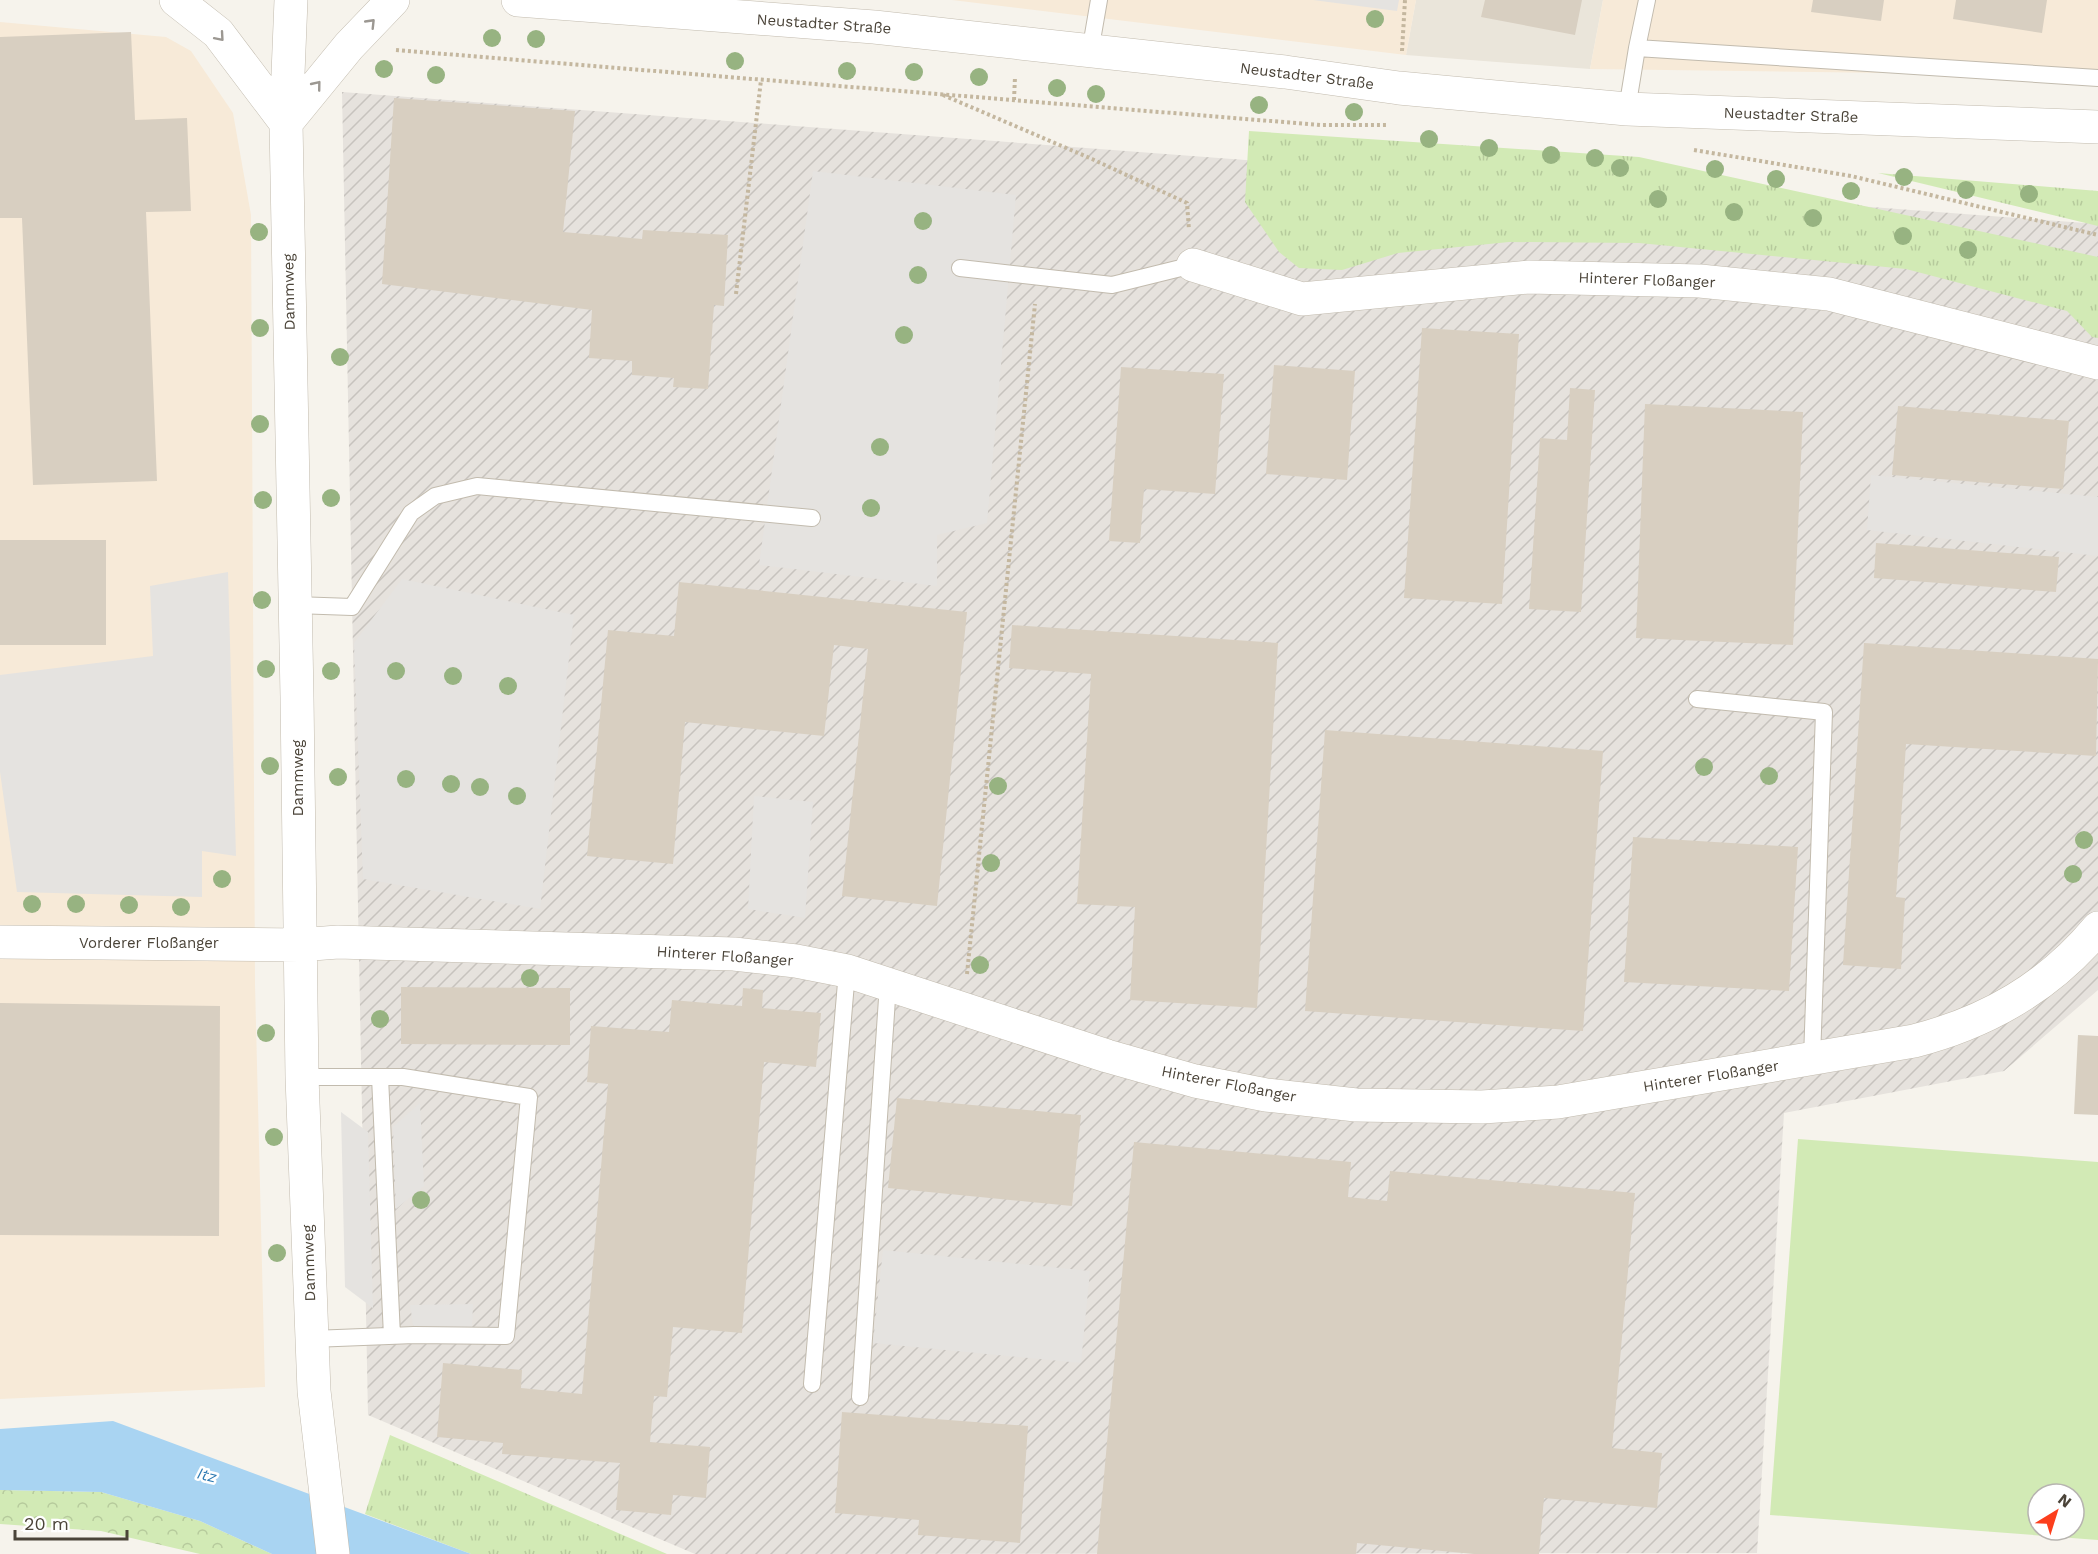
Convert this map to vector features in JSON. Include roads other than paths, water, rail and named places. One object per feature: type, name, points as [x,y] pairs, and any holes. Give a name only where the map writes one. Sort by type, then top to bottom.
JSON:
[{"type":"street","points":[[176,0],[218,33],[286,123],[348,46],[393,0]]},
{"type":"street","name":"Dammweg","points":[[291,0],[286,123],[302,1077],[314,1391],[333,1554]]},
{"type":"street","name":"Neustadter Straße","points":[[518,0],[874,27],[1285,72],[1399,88],[1627,109],[2098,127]]},
{"type":"street","name":"Hinterer Floßanger","points":[[1193,265],[1302,299],[1529,277],[1701,281],[1829,294],[2098,363]]},
{"type":"street","name":"Hinterer Floßanger","points":[[299,945],[338,942],[734,954],[796,961],[847,971],[1107,1056],[1195,1081],[1266,1095],[1356,1105],[1482,1107],[1557,1102],[1914,1041],[1950,1032],[2017,1001],[2078,952],[2096,934]]},
{"type":"street","name":"Vorderer Floßanger","points":[[0,942],[299,945]]},
{"type":"lane","points":[[1090,52],[1099,0]]},
{"type":"lane","points":[[1627,109],[1647,0]]},
{"type":"lane","points":[[1637,48],[2098,78]]},
{"type":"lane","points":[[960,268],[1112,285],[1193,265]]},
{"type":"lane","points":[[294,605],[352,607],[411,513],[435,496],[477,486],[812,518]]},
{"type":"lane","points":[[1697,699],[1824,712],[1812,1059]]},
{"type":"lane","points":[[812,1384],[847,971]]},
{"type":"lane","points":[[860,1397],[888,984]]},
{"type":"lane","points":[[302,1077],[403,1077],[529,1097],[506,1336],[312,1339]]},
{"type":"lane","points":[[380,1077],[392,1336]]},
{"type":"water","name":"Itz","points":[[113,1421],[471,1554],[272,1554],[200,1521],[101,1492],[0,1490],[0,1429]]}]
